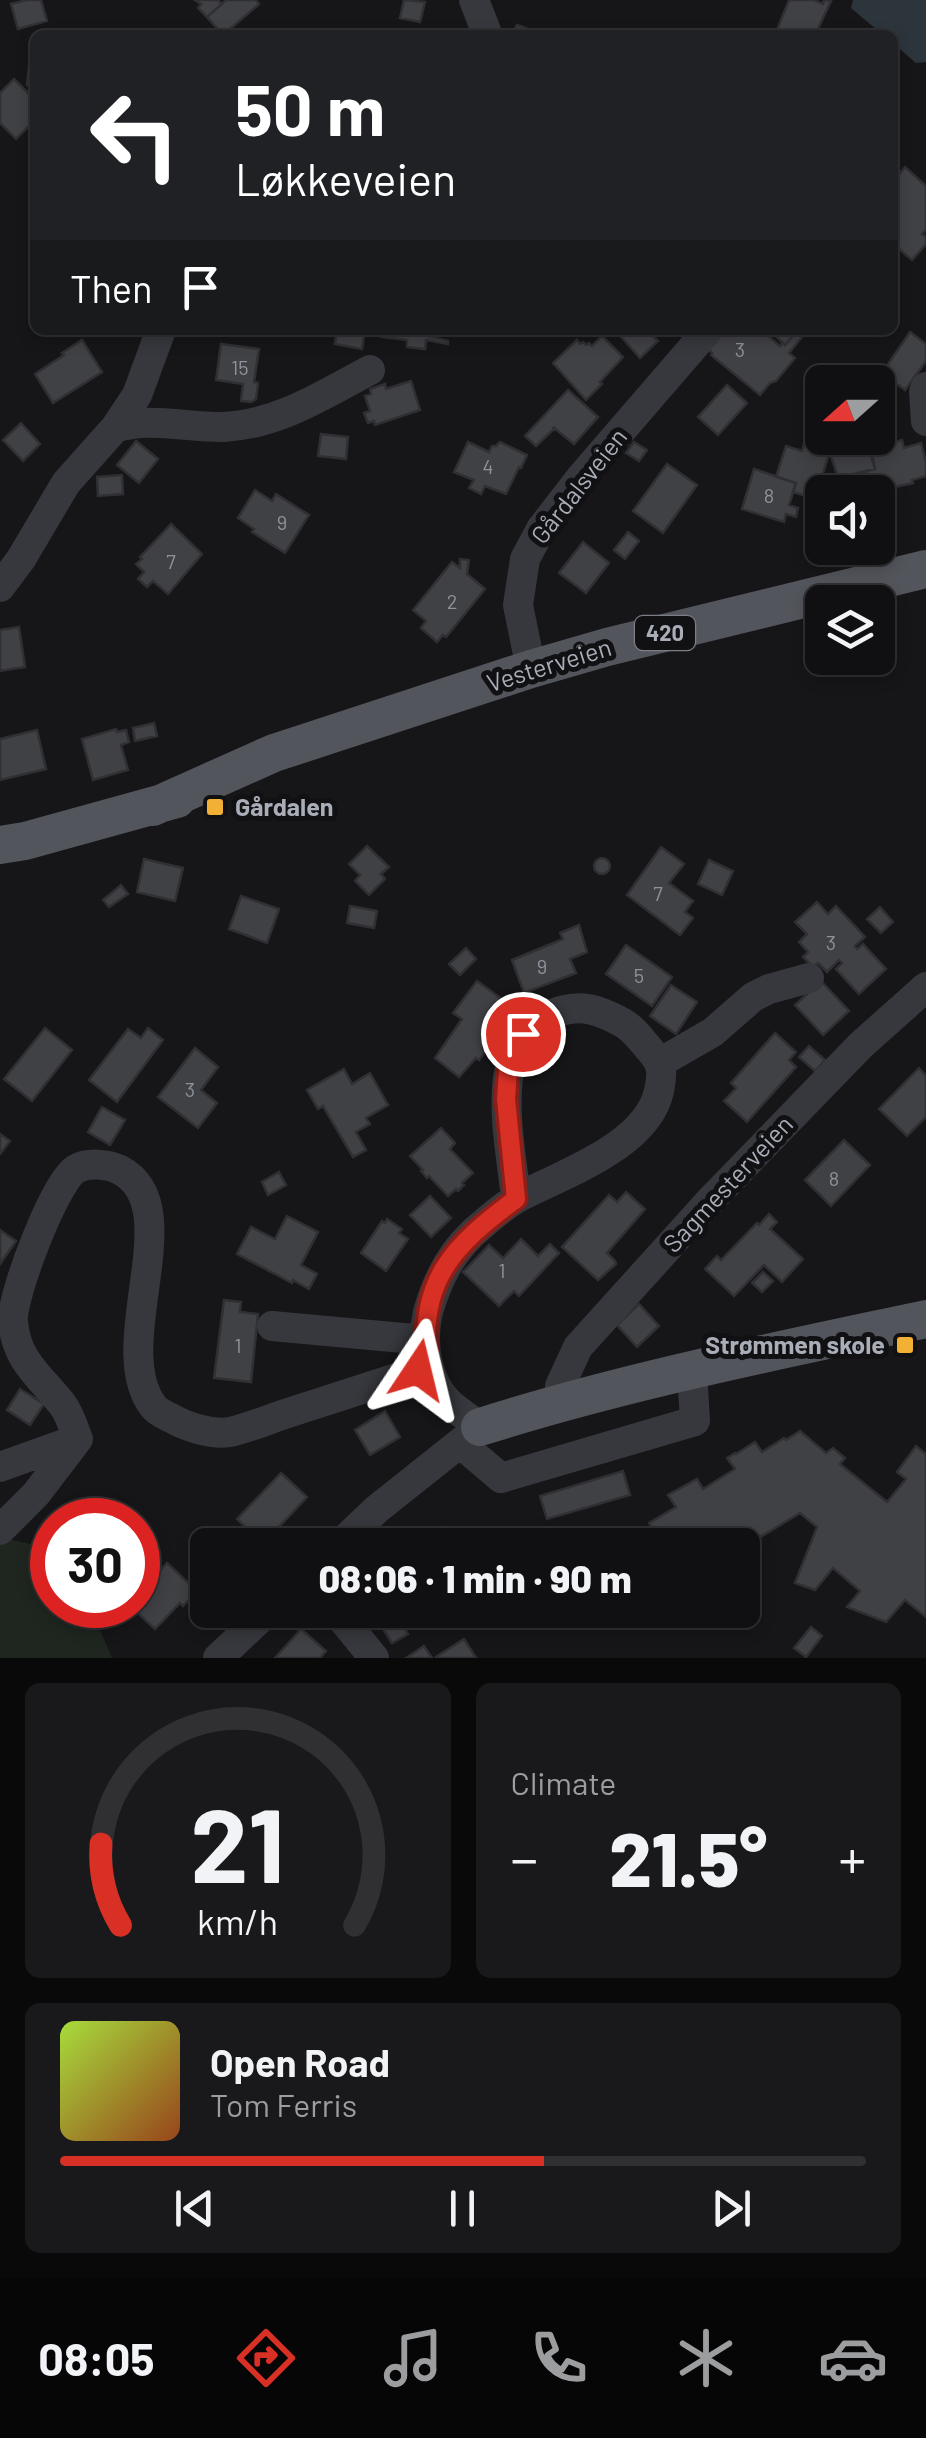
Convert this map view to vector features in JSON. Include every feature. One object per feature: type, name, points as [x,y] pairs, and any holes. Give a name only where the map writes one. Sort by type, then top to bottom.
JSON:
[{"type":"main road","name":"Vesterveien","points":[[0,845],[153,807],[279,767],[407,710],[532,669],[926,568]]},
{"type":"main road","points":[[470,1435],[562,1401],[921,1314]]},
{"type":"street","points":[[474,0],[486,30]]},
{"type":"street","points":[[0,587],[22,559],[66,483],[115,428],[138,394],[159,335]]},
{"type":"street","name":"Gårdalsveien","points":[[532,669],[518,605],[526,559],[540,530],[704,335]]},
{"type":"street","points":[[115,428],[129,423],[222,427],[245,424],[291,413],[370,370]]},
{"type":"street","points":[[926,387],[926,421]]},
{"type":"street","points":[[660,1062],[713,1032],[753,997],[809,978]]},
{"type":"street","name":"Sagmesterveien","points":[[562,1401],[560,1386],[578,1347],[708,1202],[861,1045],[926,987]]},
{"type":"street","points":[[516,1199],[506,1099],[508,1070],[523,1034],[538,1019],[564,1009],[591,1008],[628,1025],[660,1062],[662,1078],[658,1098],[636,1130],[585,1167],[516,1199],[479,1227],[449,1258],[435,1288],[426,1324],[427,1352],[435,1385],[501,1478],[695,1421],[692,1371]]},
{"type":"street","points":[[78,1438],[65,1407],[34,1375],[21,1353],[13,1320],[24,1270],[56,1195],[78,1168],[96,1164],[120,1170],[140,1188],[150,1216],[136,1347],[138,1377],[154,1408],[186,1427],[227,1432],[418,1370],[427,1352]]},
{"type":"street","points":[[272,1326],[427,1352]]},
{"type":"street","points":[[357,1528],[470,1435]]},
{"type":"street","points":[[0,1468],[78,1438]]},
{"type":"street","points":[[0,1530],[36,1494],[78,1438]]},
{"type":"street","points":[[218,1658],[250,1628]]},
{"type":"street","points":[[350,1628],[374,1658]]},
{"type":"shaded area","points":[[853,0],[926,0],[926,62],[916,63],[898,47],[898,30],[877,30],[851,8]]},
{"type":"shaded area","points":[[0,1537],[30,1544],[30,1628],[99,1628],[112,1658],[0,1658]]},
{"type":"building","points":[[41,0],[47,21],[18,29],[11,4]]},
{"type":"building","points":[[195,0],[218,0],[222,4],[207,17]]},
{"type":"building","points":[[226,0],[256,0],[259,4],[229,30],[219,30],[207,17]]},
{"type":"building","points":[[404,0],[425,2],[420,22],[400,18]]},
{"type":"building","points":[[789,0],[823,4],[824,0],[831,1],[817,30],[777,30]]},
{"type":"building","points":[[14,79],[30,95],[30,125],[16,139],[0,123],[0,93]]},
{"type":"building","points":[[905,167],[926,186],[926,230],[922,234],[926,244],[912,260],[898,248],[898,176]]},
{"type":"building","points":[[910,332],[926,344],[926,361],[905,390],[895,383],[895,365],[887,365]]},
{"type":"building","points":[[336,335],[364,335],[362,349],[335,344]]},
{"type":"building","points":[[427,335],[448,344],[426,340],[425,349],[407,347],[407,340],[381,337]]},
{"type":"building","points":[[619,335],[652,335],[658,341],[640,358]]},
{"type":"building","points":[[720,335],[767,335],[780,346],[794,335],[804,335],[789,353],[795,358],[760,395],[708,349]]},
{"type":"building","points":[[774,335],[794,335],[785,345]]},
{"type":"building","points":[[602,336],[623,357],[586,400],[553,363],[577,340],[592,346]]},
{"type":"building","points":[[82,340],[102,372],[53,403],[35,374]]},
{"type":"building","points":[[221,344],[259,349],[254,382],[258,383],[256,399],[251,402],[241,401],[243,384],[216,380]]},
{"type":"building","points":[[411,381],[420,410],[375,425],[374,421],[368,423],[364,413],[370,411],[365,396],[371,394],[370,389],[385,384],[386,389]]},
{"type":"building","points":[[727,385],[747,403],[718,435],[698,417]]},
{"type":"building","points":[[568,390],[598,417],[574,444],[553,427],[536,446],[525,436]]},
{"type":"building","points":[[21,423],[40,444],[23,461],[3,440]]},
{"type":"building","points":[[321,434],[348,437],[346,459],[318,456]]},
{"type":"building","points":[[805,440],[805,455],[829,455],[822,475],[805,475],[805,496],[793,492],[796,483],[776,477],[786,446],[802,451]]},
{"type":"building","points":[[902,440],[904,448],[921,443],[926,476],[895,487],[895,475],[867,475],[866,471],[875,469],[871,455],[895,455],[895,442]]},
{"type":"building","points":[[136,441],[158,459],[139,483],[117,465]]},
{"type":"building","points":[[468,442],[489,452],[500,442],[527,455],[506,494],[485,486],[481,494],[469,488],[474,480],[454,472]]},
{"type":"building","points":[[634,442],[647,450],[639,461],[626,453]]},
{"type":"building","points":[[831,455],[872,455],[875,469],[837,475]]},
{"type":"building","points":[[667,464],[697,485],[663,533],[633,511]]},
{"type":"building","points":[[754,469],[796,483],[789,505],[798,508],[796,517],[786,514],[784,522],[742,509]]},
{"type":"building","points":[[122,475],[123,494],[98,496],[97,477]]},
{"type":"building","points":[[255,490],[272,501],[276,494],[309,515],[285,553],[238,518]]},
{"type":"building","points":[[171,524],[202,554],[168,594],[153,581],[147,587],[138,579],[144,572],[136,564]]},
{"type":"building","points":[[628,532],[639,541],[625,559],[614,550]]},
{"type":"building","points":[[583,542],[609,563],[586,593],[559,573]]},
{"type":"building","points":[[460,559],[469,560],[467,574],[485,589],[446,637],[443,635],[437,642],[421,628],[426,621],[413,610],[452,562],[460,568]]},
{"type":"building","points":[[19,627],[25,667],[0,671],[0,630]]},
{"type":"building","points":[[154,723],[157,736],[135,741],[133,728]]},
{"type":"building","points":[[37,730],[46,769],[0,780],[0,739]]},
{"type":"building","points":[[126,730],[129,742],[121,745],[128,770],[93,780],[82,739]]},
{"type":"building","points":[[367,846],[389,867],[381,874],[385,879],[369,895],[355,881],[360,875],[349,864]]},
{"type":"building","points":[[661,847],[684,864],[669,883],[693,901],[685,912],[693,918],[680,935],[627,895]]},
{"type":"building","points":[[602,858],[610,866],[602,874],[594,866]]},
{"type":"building","points":[[144,859],[183,868],[175,901],[137,892]]},
{"type":"building","points":[[709,860],[733,871],[722,895],[698,884]]},
{"type":"building","points":[[121,885],[128,894],[109,907],[103,900]]},
{"type":"building","points":[[241,896],[279,909],[267,943],[229,929]]},
{"type":"building","points":[[817,902],[828,914],[836,906],[865,937],[855,946],[857,949],[863,944],[886,969],[859,994],[836,969],[842,963],[839,960],[827,972],[818,963],[813,967],[803,957],[808,952],[799,942],[807,934],[795,922]]},
{"type":"building","points":[[350,906],[377,911],[374,928],[347,923]]},
{"type":"building","points":[[880,907],[893,922],[881,933],[867,919]]},
{"type":"building","points":[[579,925],[587,952],[570,959],[576,973],[524,993],[512,960],[563,939],[560,933]]},
{"type":"building","points":[[626,945],[672,977],[652,1006],[606,974]]},
{"type":"building","points":[[466,948],[476,959],[460,975],[449,964]]},
{"type":"building","points":[[477,981],[506,1002],[497,1015],[504,1021],[479,1060],[476,1058],[459,1077],[435,1058],[462,1019],[453,1013]]},
{"type":"building","points":[[821,981],[849,1011],[823,1035],[795,1005]]},
{"type":"building","points":[[671,985],[697,1002],[676,1034],[650,1016]]},
{"type":"building","points":[[45,1028],[72,1050],[32,1101],[4,1079]]},
{"type":"building","points":[[148,1028],[163,1040],[117,1102],[89,1080],[128,1029],[141,1038]]},
{"type":"building","points":[[775,1033],[796,1052],[789,1060],[796,1067],[747,1122],[724,1101],[736,1088],[731,1083]]},
{"type":"building","points":[[809,1046],[825,1060],[815,1071],[799,1057]]},
{"type":"building","points":[[195,1048],[218,1067],[201,1090],[217,1103],[198,1128],[158,1097]]},
{"type":"building","points":[[919,1068],[926,1076],[926,1117],[907,1136],[879,1109]]},
{"type":"building","points":[[344,1069],[352,1084],[370,1073],[388,1105],[366,1118],[370,1124],[356,1132],[366,1150],[353,1157],[323,1106],[318,1109],[307,1090]]},
{"type":"building","points":[[102,1107],[125,1120],[110,1145],[88,1132]]},
{"type":"building","points":[[441,1128],[455,1143],[450,1149],[473,1173],[458,1191],[448,1196],[410,1156]]},
{"type":"building","points":[[0,1134],[10,1141],[0,1154]]},
{"type":"building","points":[[844,1140],[870,1165],[831,1206],[805,1180]]},
{"type":"building","points":[[279,1172],[286,1185],[268,1195],[262,1182]]},
{"type":"building","points":[[626,1192],[645,1209],[607,1253],[616,1264],[598,1280],[562,1247],[609,1195],[617,1202]]},
{"type":"building","points":[[430,1196],[451,1218],[431,1237],[410,1215]]},
{"type":"building","points":[[769,1214],[777,1222],[770,1229],[803,1259],[782,1282],[764,1265],[734,1296],[705,1269],[717,1256],[721,1260]]},
{"type":"building","points":[[287,1216],[318,1232],[301,1265],[317,1274],[309,1289],[237,1254],[251,1227],[275,1239]]},
{"type":"building","points":[[387,1219],[402,1229],[399,1233],[408,1239],[386,1271],[361,1253]]},
{"type":"building","points":[[0,1230],[16,1241],[0,1264]]},
{"type":"building","points":[[521,1239],[538,1256],[550,1244],[559,1253],[519,1296],[514,1291],[499,1306],[463,1272],[489,1245],[503,1258]]},
{"type":"building","points":[[763,1272],[773,1281],[762,1292],[752,1283]]},
{"type":"building","points":[[224,1300],[241,1302],[240,1312],[258,1314],[251,1382],[214,1378]]},
{"type":"building","points":[[639,1304],[659,1326],[637,1347],[617,1325]]},
{"type":"building","points":[[20,1389],[44,1404],[30,1425],[7,1410]]},
{"type":"building","points":[[385,1411],[400,1437],[370,1455],[355,1430]]},
{"type":"building","points":[[800,1431],[826,1453],[833,1448],[845,1458],[840,1464],[887,1502],[906,1479],[897,1472],[916,1446],[926,1454],[926,1617],[905,1600],[886,1622],[847,1607],[860,1591],[833,1568],[815,1590],[795,1583],[817,1527],[800,1513],[760,1537],[760,1528],[652,1528],[649,1523],[676,1507],[668,1495],[697,1479],[703,1489],[735,1469],[727,1458],[735,1453],[755,1442],[762,1452]]},
{"type":"building","points":[[623,1471],[630,1495],[547,1519],[540,1496]]},
{"type":"building","points":[[281,1473],[307,1497],[278,1528],[246,1528],[237,1519]]},
{"type":"building","points":[[167,1563],[190,1584],[190,1598],[183,1606],[180,1603],[160,1624],[160,1571]]},
{"type":"building","points":[[811,1627],[822,1636],[806,1657],[794,1648]]},
{"type":"building","points":[[382,1628],[404,1628],[408,1634],[392,1643]]},
{"type":"building","points":[[301,1629],[326,1651],[320,1658],[275,1658]]},
{"type":"building","points":[[464,1639],[476,1658],[436,1657]]},
{"type":"building","points":[[424,1646],[432,1658],[406,1658]]},
{"type":"place","name":"Gårdalen","points":[[215,807]]},
{"type":"place","name":"Strømmen skole","points":[[905,1345]]},
{"type":"route","points":[[418,1370],[428,1364],[426,1324],[435,1288],[449,1258],[479,1227],[516,1199],[506,1099],[508,1070],[523,1034]]}]
